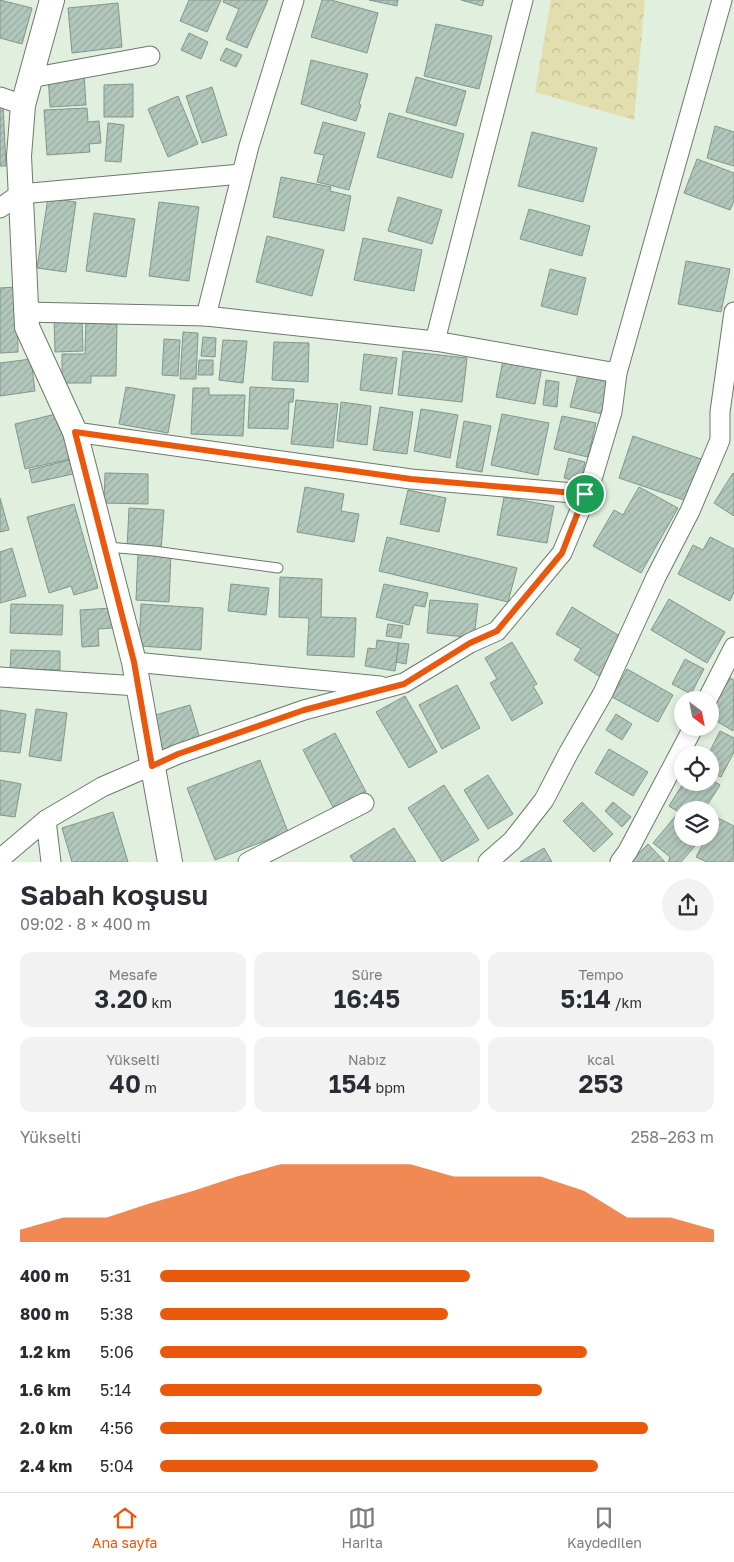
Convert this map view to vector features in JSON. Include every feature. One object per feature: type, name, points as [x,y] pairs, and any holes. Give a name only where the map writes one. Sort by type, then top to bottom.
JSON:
[{"type":"street","points":[[52,0],[23,105],[19,156],[27,328],[75,432],[134,662],[170,862]]},
{"type":"street","points":[[206,316],[241,174],[294,0]]},
{"type":"street","points":[[434,341],[523,0]]},
{"type":"street","points":[[0,858],[46,820],[102,787],[178,754],[304,710],[404,684],[470,643],[497,631],[562,553],[585,494],[589,489],[612,412],[616,373],[722,0]]},
{"type":"street","points":[[726,0],[734,12]]},
{"type":"street","points":[[30,78],[150,56]]},
{"type":"street","points":[[0,97],[23,105]]},
{"type":"street","points":[[0,208],[20,194],[241,174]]},
{"type":"street","points":[[25,312],[206,316],[434,341],[616,373]]},
{"type":"street","points":[[488,862],[512,841],[544,800],[603,693],[656,577],[690,510],[720,440],[720,412],[734,312]]},
{"type":"street","points":[[75,432],[411,479],[585,494]]},
{"type":"street","points":[[712,691],[734,647]]},
{"type":"street","points":[[134,662],[389,687]]},
{"type":"street","points":[[0,677],[138,686]]},
{"type":"street","points":[[620,862],[628,851],[689,736]]},
{"type":"street","points":[[248,862],[364,803]]},
{"type":"street","points":[[46,820],[51,862]]},
{"type":"lane","points":[[105,547],[154,551],[278,568]]},
{"type":"green space","points":[[551,0],[645,0],[634,120],[535,92]]},
{"type":"building","points":[[0,0],[32,8],[22,44],[0,38]]},
{"type":"building","points":[[189,0],[221,0],[207,32],[180,21]]},
{"type":"building","points":[[224,0],[268,0],[247,48],[226,39],[239,9],[223,2]]},
{"type":"building","points":[[322,0],[331,0],[378,13],[367,53],[311,37]]},
{"type":"building","points":[[369,0],[398,0],[397,6]]},
{"type":"building","points":[[461,0],[484,0],[482,6]]},
{"type":"building","points":[[118,3],[122,47],[72,53],[68,8]]},
{"type":"building","points":[[436,24],[492,36],[479,89],[424,76]]},
{"type":"building","points":[[189,33],[208,42],[201,59],[181,50]]},
{"type":"building","points":[[226,48],[242,55],[236,67],[220,60]]},
{"type":"building","points":[[311,60],[368,74],[356,121],[301,104]]},
{"type":"building","points":[[84,73],[86,105],[50,107],[48,75]]},
{"type":"building","points":[[416,77],[466,91],[456,126],[406,112]]},
{"type":"building","points":[[133,84],[133,117],[104,117],[104,85]]},
{"type":"building","points":[[212,87],[227,135],[202,143],[186,96]]},
{"type":"building","points":[[178,96],[198,144],[168,157],[148,109]]},
{"type":"building","points":[[0,104],[3,104],[6,166],[0,166]]},
{"type":"building","points":[[87,108],[88,122],[99,121],[101,143],[89,144],[90,152],[47,155],[44,110]]},
{"type":"building","points":[[389,113],[464,134],[452,178],[377,157]]},
{"type":"building","points":[[323,122],[365,133],[349,190],[317,182],[324,155],[314,153]]},
{"type":"building","points":[[108,123],[124,125],[121,162],[105,161]]},
{"type":"building","points":[[715,126],[734,132],[734,166],[707,158]]},
{"type":"building","points":[[532,132],[597,148],[583,202],[518,186]]},
{"type":"building","points":[[697,159],[734,173],[734,201],[730,210],[684,193]]},
{"type":"building","points":[[281,177],[331,187],[330,191],[351,196],[344,231],[273,217]]},
{"type":"building","points":[[398,197],[442,210],[432,244],[388,231]]},
{"type":"building","points":[[48,198],[76,202],[66,272],[37,268]]},
{"type":"building","points":[[159,202],[199,207],[189,281],[149,276]]},
{"type":"building","points":[[529,209],[590,226],[582,256],[520,239]]},
{"type":"building","points":[[94,213],[135,219],[126,277],[86,271]]},
{"type":"building","points":[[267,236],[324,250],[312,296],[256,282]]},
{"type":"building","points":[[363,238],[422,250],[414,291],[354,280]]},
{"type":"building","points":[[686,261],[730,269],[721,312],[678,304]]},
{"type":"building","points":[[550,269],[586,278],[577,315],[541,306]]},
{"type":"building","points":[[17,287],[18,352],[0,353],[0,288]]},
{"type":"building","points":[[86,316],[106,316],[105,324],[117,324],[116,376],[91,376],[91,383],[62,383],[62,354],[85,354]]},
{"type":"building","points":[[82,317],[83,351],[55,352],[54,318]]},
{"type":"building","points":[[183,332],[198,333],[196,379],[180,379]]},
{"type":"building","points":[[203,337],[216,338],[215,357],[201,356]]},
{"type":"building","points":[[164,339],[180,340],[178,376],[162,375]]},
{"type":"building","points":[[223,340],[247,341],[243,383],[219,380]]},
{"type":"building","points":[[274,342],[309,343],[308,382],[272,380]]},
{"type":"building","points":[[403,351],[467,358],[462,402],[398,395]]},
{"type":"building","points":[[364,354],[397,358],[392,394],[360,390]]},
{"type":"building","points":[[31,359],[35,391],[0,396],[0,363]]},
{"type":"building","points":[[199,360],[213,360],[213,375],[198,375]]},
{"type":"building","points":[[503,360],[542,367],[535,404],[496,397]]},
{"type":"building","points":[[578,375],[610,382],[603,414],[570,407]]},
{"type":"building","points":[[546,380],[559,382],[557,407],[543,405]]},
{"type":"building","points":[[126,387],[175,395],[168,433],[119,424]]},
{"type":"building","points":[[250,387],[294,389],[293,402],[289,402],[288,429],[248,428]]},
{"type":"building","points":[[193,388],[209,388],[209,395],[245,395],[243,436],[191,434]]},
{"type":"building","points":[[296,400],[338,404],[333,448],[291,444]]},
{"type":"building","points":[[341,402],[371,406],[367,445],[337,441]]},
{"type":"building","points":[[380,407],[413,412],[407,454],[373,450]]},
{"type":"building","points":[[421,409],[458,415],[450,458],[414,451]]},
{"type":"building","points":[[64,412],[75,458],[25,469],[15,424]]},
{"type":"building","points":[[502,414],[549,423],[538,475],[491,465]]},
{"type":"building","points":[[562,416],[596,423],[588,457],[554,449]]},
{"type":"building","points":[[464,421],[491,426],[482,472],[456,467]]},
{"type":"building","points":[[633,436],[701,459],[687,501],[619,478]]},
{"type":"building","points":[[569,458],[585,462],[580,482],[564,478]]},
{"type":"building","points":[[70,460],[73,474],[32,483],[29,470]]},
{"type":"building","points":[[105,473],[148,474],[148,504],[104,503]]},
{"type":"building","points":[[734,474],[734,516],[714,503]]},
{"type":"building","points":[[305,487],[344,494],[341,511],[359,514],[354,542],[297,532]]},
{"type":"building","points":[[639,487],[678,508],[641,573],[593,546],[614,510],[623,515]]},
{"type":"building","points":[[408,490],[446,498],[439,532],[400,524]]},
{"type":"building","points":[[504,497],[554,506],[547,543],[497,535]]},
{"type":"building","points":[[0,498],[9,530],[0,532]]},
{"type":"building","points":[[74,504],[98,588],[74,595],[71,586],[49,593],[27,517]]},
{"type":"building","points":[[129,508],[164,510],[161,550],[127,548]]},
{"type":"building","points":[[387,537],[517,568],[508,602],[379,571]]},
{"type":"building","points":[[710,537],[734,549],[734,592],[730,601],[678,574],[693,545],[703,550]]},
{"type":"building","points":[[12,548],[26,596],[0,603],[0,552]]},
{"type":"building","points":[[138,553],[171,554],[169,602],[136,600]]},
{"type":"building","points":[[280,577],[322,579],[321,617],[356,618],[354,657],[307,655],[309,618],[279,617]]},
{"type":"building","points":[[231,584],[269,588],[266,615],[228,611]]},
{"type":"building","points":[[384,584],[428,593],[425,607],[414,605],[409,625],[376,617]]},
{"type":"building","points":[[669,599],[725,632],[707,663],[651,630]]},
{"type":"building","points":[[430,600],[478,604],[474,638],[427,633]]},
{"type":"building","points":[[11,604],[63,605],[62,635],[10,633]]},
{"type":"building","points":[[141,604],[203,608],[201,650],[139,646]]},
{"type":"building","points":[[572,607],[623,638],[599,676],[574,660],[581,649],[556,634]]},
{"type":"building","points":[[112,608],[113,628],[98,629],[99,646],[82,647],[80,610]]},
{"type":"building","points":[[388,624],[403,626],[401,638],[386,636]]},
{"type":"building","points":[[377,640],[399,643],[395,671],[365,666],[368,648],[376,649]]},
{"type":"building","points":[[512,642],[537,684],[533,686],[543,703],[512,721],[490,683],[497,679],[485,658]]},
{"type":"building","points":[[399,643],[409,644],[406,664],[396,662]]},
{"type":"building","points":[[11,650],[60,651],[60,670],[10,669]]},
{"type":"building","points":[[685,659],[704,669],[693,691],[685,691],[672,684]]},
{"type":"building","points":[[627,669],[673,695],[658,722],[612,697]]},
{"type":"building","points":[[730,678],[734,680],[733,731],[719,722],[719,696]]},
{"type":"building","points":[[457,685],[480,728],[442,749],[419,705]]},
{"type":"building","points":[[405,696],[437,752],[409,768],[376,712]]},
{"type":"building","points":[[190,705],[200,739],[162,750],[152,716]]},
{"type":"building","points":[[36,709],[67,713],[61,761],[29,756]]},
{"type":"building","points":[[0,710],[26,714],[20,753],[0,751]]},
{"type":"building","points":[[616,714],[632,724],[622,740],[606,730]]},
{"type":"building","points":[[720,731],[734,738],[734,752],[721,777],[719,776],[719,746],[712,746]]},
{"type":"building","points":[[335,733],[366,792],[334,809],[303,750]]},
{"type":"building","points":[[609,749],[648,772],[633,796],[595,773]]},
{"type":"building","points":[[260,760],[288,832],[215,860],[187,788]]},
{"type":"building","points":[[488,775],[513,814],[488,829],[464,790]]},
{"type":"building","points":[[0,780],[21,784],[15,817],[0,815]]},
{"type":"building","points":[[444,785],[479,840],[442,862],[408,808]]},
{"type":"building","points":[[678,791],[716,791],[710,801],[674,801],[674,809],[669,806]]},
{"type":"building","points":[[582,802],[613,834],[594,852],[563,821]]},
{"type":"building","points":[[613,802],[631,817],[622,827],[605,811]]},
{"type":"building","points":[[113,812],[128,862],[72,862],[62,828]]},
{"type":"building","points":[[674,818],[674,846],[695,846],[681,862],[668,862],[670,857],[653,843]]},
{"type":"building","points":[[719,818],[734,826],[733,862],[707,862],[696,857],[702,846],[719,846]]},
{"type":"building","points":[[394,828],[416,862],[354,862],[350,856]]},
{"type":"building","points":[[648,844],[665,862],[630,862]]},
{"type":"building","points":[[544,848],[552,862],[520,862]]},
{"type":"route","points":[[75,432],[411,479],[585,494],[562,553],[497,631],[470,643],[404,684],[304,710],[178,754],[152,766],[134,662],[75,432]]}]
